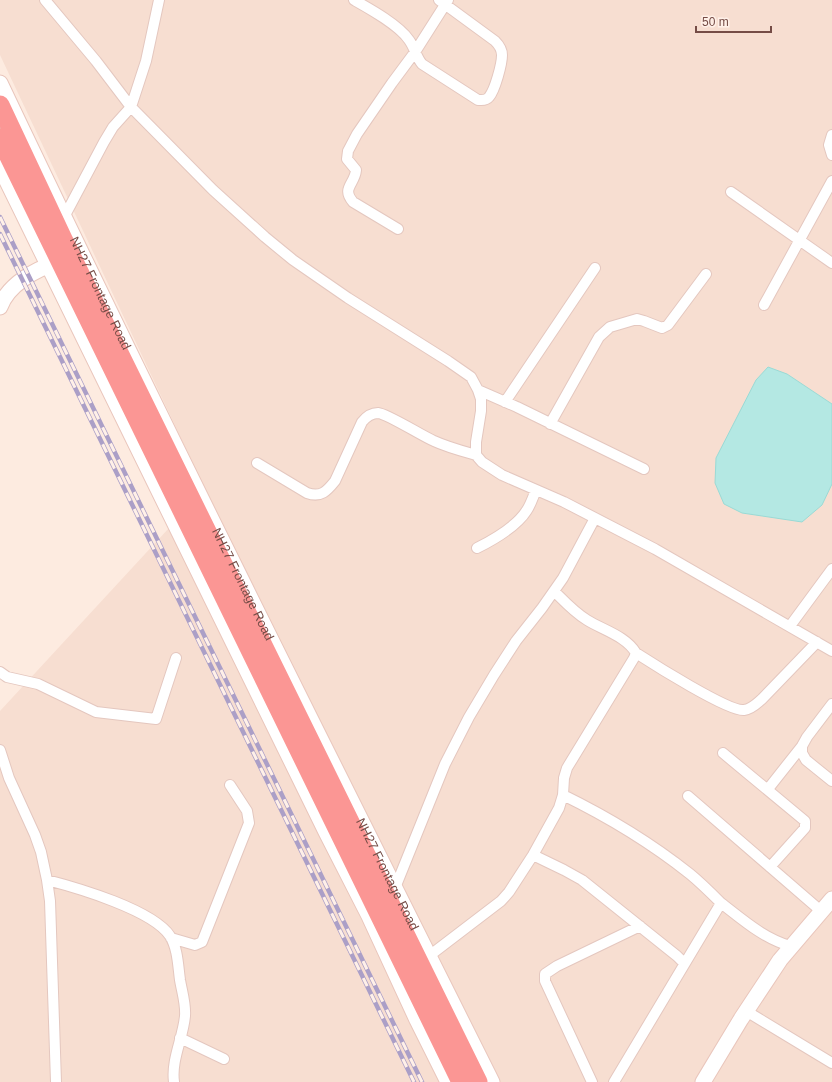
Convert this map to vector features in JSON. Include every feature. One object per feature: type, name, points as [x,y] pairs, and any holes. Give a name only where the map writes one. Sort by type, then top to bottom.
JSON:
[{"type":"highway","points":[[0,105],[59,232],[478,1082]]},
{"type":"highway","points":[[0,138],[59,232],[54,263],[461,1082]]},
{"type":"street","points":[[45,0],[96,61],[131,107],[213,190],[279,249],[348,298],[460,369],[470,377],[478,390],[481,399],[476,455]]},
{"type":"street","points":[[59,232],[104,142],[113,128],[131,107],[146,61],[159,0]]},
{"type":"street","points":[[354,0],[379,14],[403,32],[409,40],[415,52],[422,64],[478,100],[484,100],[489,97],[495,86],[501,63],[501,48],[495,41],[444,2],[415,52],[357,134],[348,151],[348,159],[356,170],[356,175],[348,189],[349,197],[353,202],[398,229]]},
{"type":"street","name":"NH27 Frontage Road","points":[[0,83],[59,232],[324,748],[492,1082]]},
{"type":"street","points":[[832,135],[829,145],[832,155]]},
{"type":"street","points":[[0,167],[54,263],[326,832],[369,916],[417,1020],[448,1082]]},
{"type":"street","points":[[764,305],[832,182]]},
{"type":"street","points":[[731,192],[832,263]]},
{"type":"street","points":[[0,307],[8,292],[22,280],[54,263]]},
{"type":"street","points":[[505,402],[595,268]]},
{"type":"street","points":[[550,424],[599,338],[605,331],[610,327],[637,319],[662,328],[668,325],[706,274]]},
{"type":"street","points":[[478,390],[644,469]]},
{"type":"street","points":[[257,463],[307,493],[314,496],[322,493],[335,481],[362,422],[368,416],[378,413],[387,416],[436,442],[476,455],[482,462],[502,475],[595,518],[655,548],[832,651]]},
{"type":"street","points":[[477,548],[498,536],[520,518],[530,505],[536,490]]},
{"type":"street","points":[[395,888],[445,764],[469,717],[516,641],[554,591],[595,518]]},
{"type":"street","points":[[790,626],[832,569]]},
{"type":"street","points":[[554,591],[572,609],[588,621],[606,629],[628,644],[636,653],[723,704],[744,710],[754,706],[762,699],[817,642]]},
{"type":"street","points":[[429,956],[501,901],[519,878],[559,808],[563,795],[566,768],[636,653]]},
{"type":"street","points":[[0,672],[7,676],[38,684],[96,712],[156,719],[176,658]]},
{"type":"street","points":[[768,789],[802,746],[832,704]]},
{"type":"street","points":[[802,746],[802,753],[806,760],[832,782]]},
{"type":"street","points":[[0,750],[14,789],[35,835],[48,880],[50,900],[56,1082]]},
{"type":"street","points":[[722,753],[768,789],[805,821],[805,828],[770,867]]},
{"type":"street","points":[[171,938],[195,945],[202,942],[250,823],[246,810],[230,785]]},
{"type":"street","points":[[563,795],[605,817],[656,849],[692,875],[721,903],[764,935],[790,946]]},
{"type":"street","points":[[688,796],[821,911]]},
{"type":"street","points":[[533,855],[582,880],[684,963]]},
{"type":"street","points":[[48,880],[87,891],[129,909],[158,924],[171,938],[177,953],[185,1010],[185,1021],[176,1057],[174,1082]]},
{"type":"street","points":[[703,1082],[772,970],[790,946],[832,899]]},
{"type":"street","points":[[614,1082],[721,903]]},
{"type":"street","points":[[592,1082],[545,981],[545,974],[557,966],[640,926]]},
{"type":"street","points":[[746,1012],[832,1063]]},
{"type":"street","points":[[180,1038],[224,1059]]},
{"type":"shaded area","points":[[0,0],[832,0],[832,1082],[0,1082],[0,711],[205,489],[0,55]]},
{"type":"water","points":[[768,367],[787,374],[832,404],[832,484],[822,505],[802,522],[742,513],[724,504],[715,483],[716,458],[756,380]]},
{"type":"railway","points":[[0,217],[422,1082]]},
{"type":"railway","points":[[0,234],[414,1082]]}]
